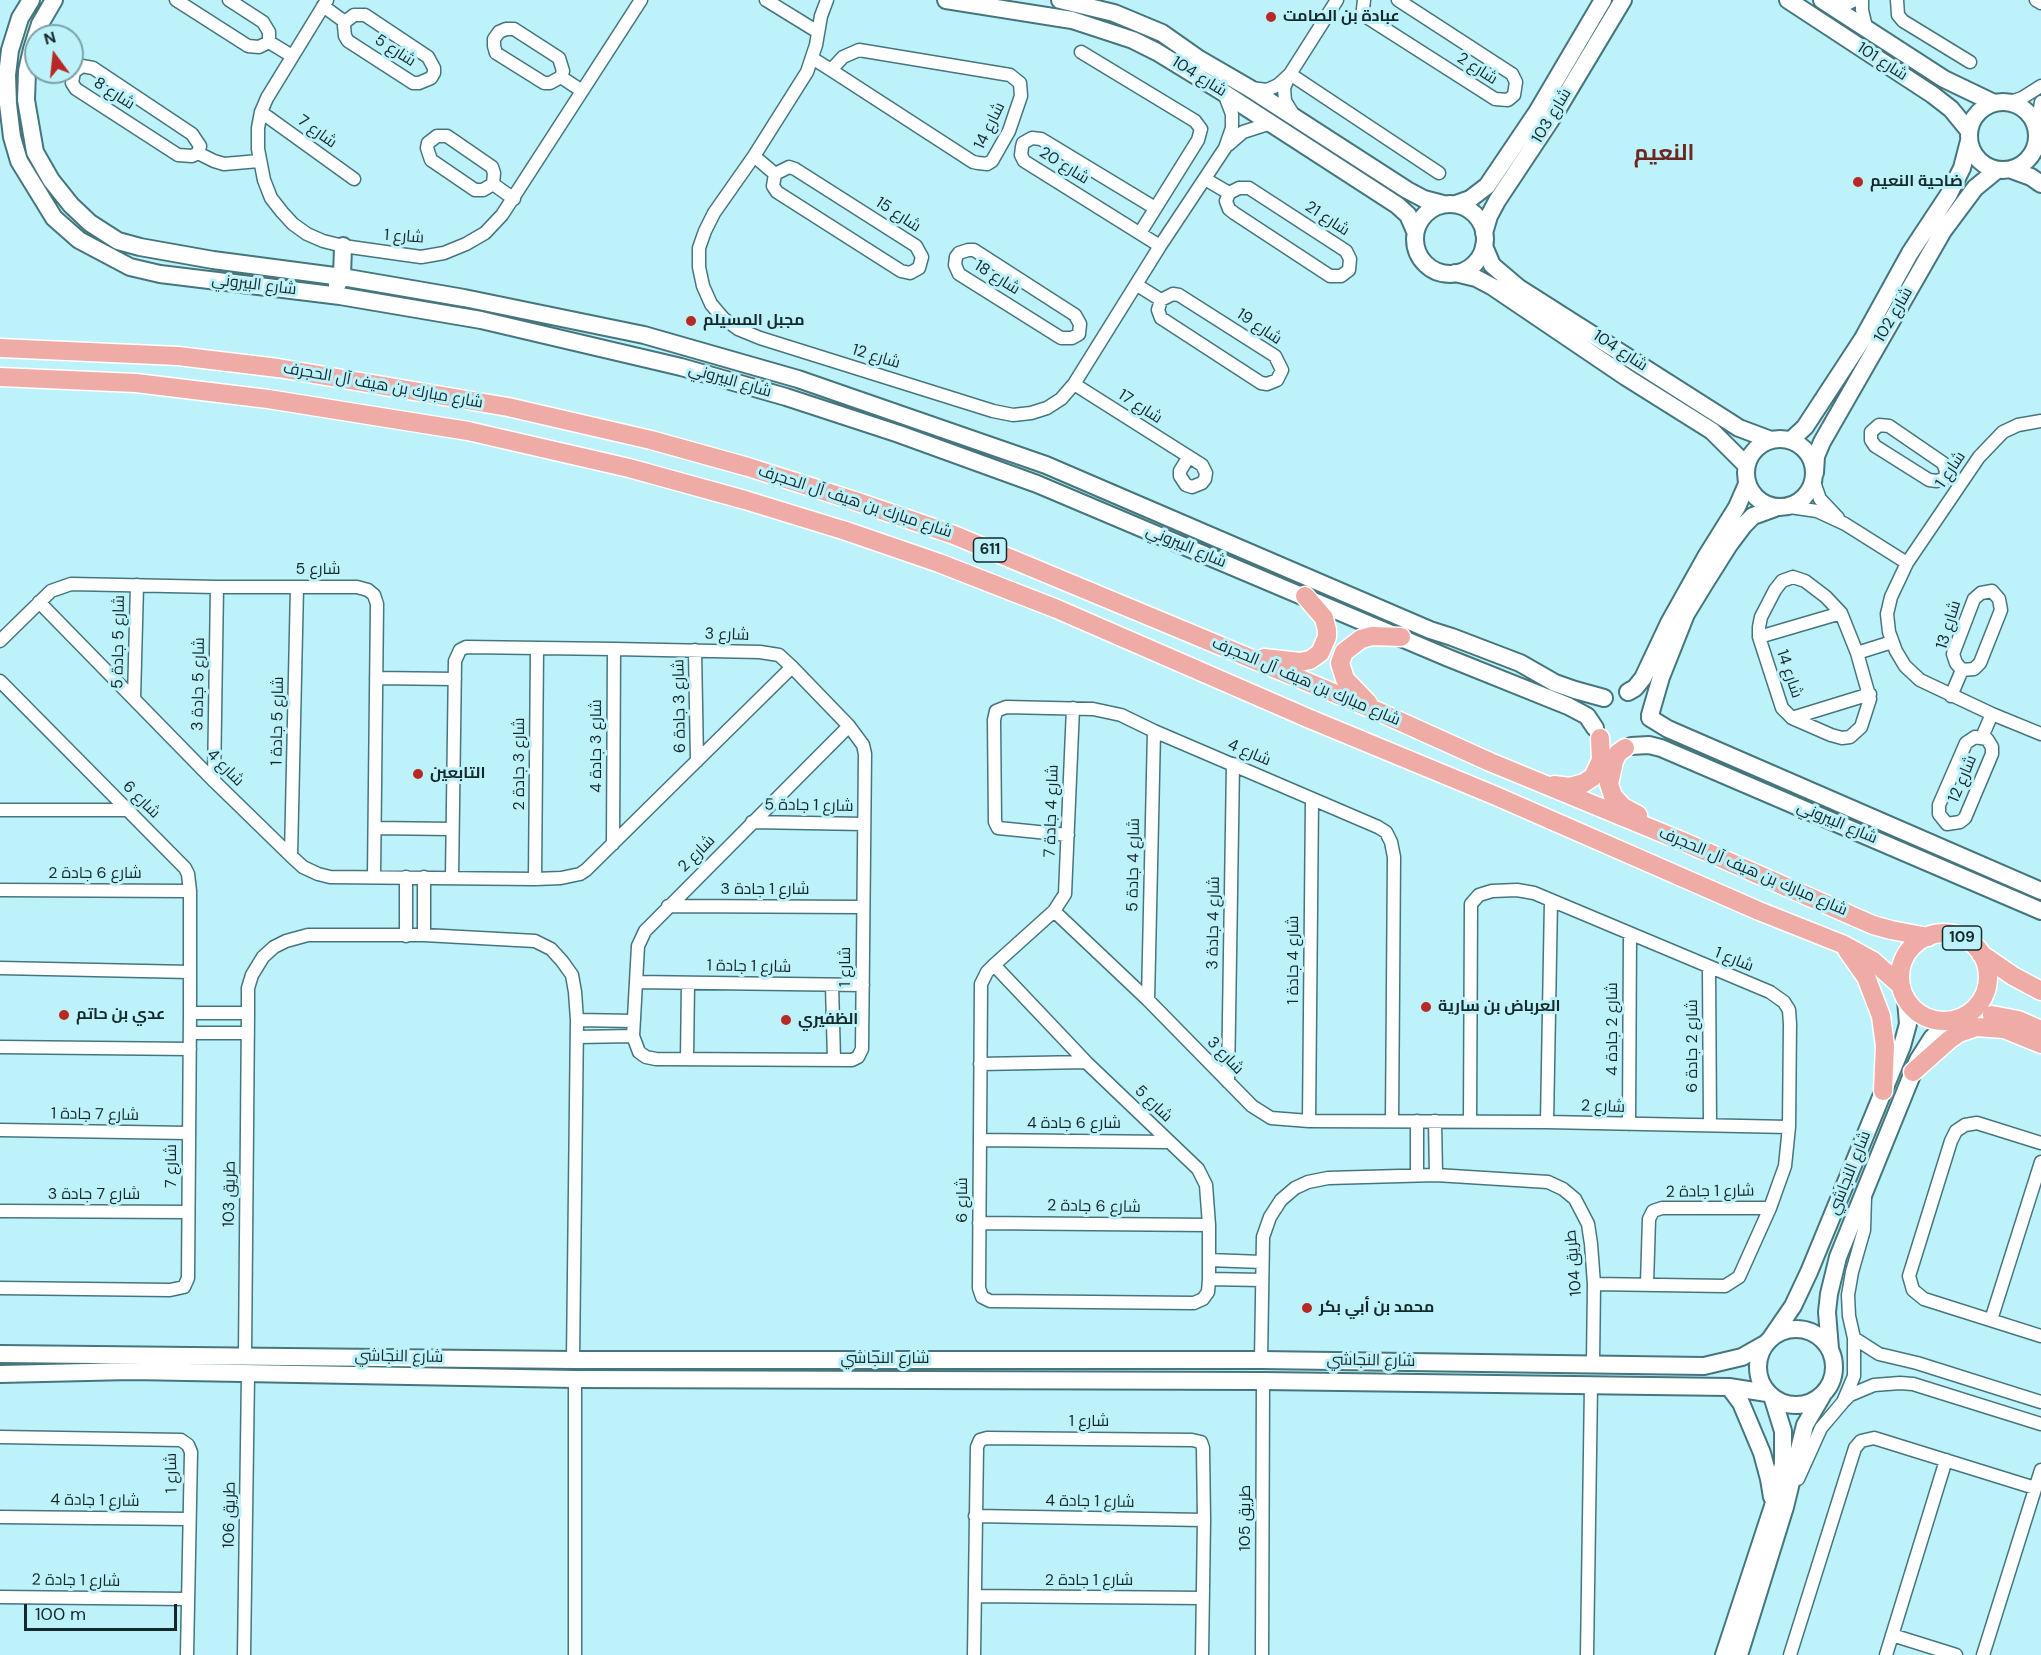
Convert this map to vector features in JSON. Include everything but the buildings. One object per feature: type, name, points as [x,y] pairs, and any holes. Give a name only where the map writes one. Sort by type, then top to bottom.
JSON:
[{"type":"main road","points":[[0,343],[42,350]]},
{"type":"main road","name":"شارع مبارك بن هيف آل الحجرف","points":[[0,348],[178,356],[278,368],[508,407],[651,440],[831,493],[954,535],[1075,584],[1377,711],[1490,762],[1684,842],[1873,925],[1928,937]]},
{"type":"main road","name":"شارع مبارك بن هيف آل الحجرف","points":[[0,377],[136,383],[268,399],[493,436],[629,468],[739,498],[846,531],[939,563],[1057,609],[1759,911],[1842,944],[1873,961],[1903,993]]},
{"type":"main road","points":[[739,498],[826,514],[830,513],[835,506],[831,493]]},
{"type":"main road","points":[[994,584],[989,577],[990,566],[1000,560],[1016,561]]},
{"type":"main road","points":[[1239,654],[1300,662],[1310,660],[1320,653],[1325,644],[1327,630],[1324,618],[1305,596]]},
{"type":"main road","points":[[1377,711],[1345,680],[1340,663],[1344,652],[1361,639],[1372,636],[1401,637]]},
{"type":"main road","points":[[1490,762],[1556,786],[1570,787],[1584,783],[1593,777],[1601,760],[1598,733]]},
{"type":"main road","points":[[1628,747],[1618,753],[1613,763],[1609,784],[1613,796],[1623,807],[1684,842]]},
{"type":"main road","name":"109","points":[[1903,993],[1901,968],[1914,946],[1928,937],[1945,934],[1962,938],[1981,954],[1987,970],[1986,987],[1979,1003],[1959,1017]]},
{"type":"main road","points":[[1842,944],[1866,977],[1878,1002],[1885,1046],[1883,1091]]},
{"type":"main road","points":[[1981,954],[2013,976],[2041,991]]},
{"type":"main road","points":[[1903,993],[1918,1013],[1925,1017],[1942,1021],[1959,1017],[2001,1016],[2018,1020],[2041,1030]]},
{"type":"main road","points":[[1913,1072],[1948,1040],[1976,1027],[2004,1029],[2041,1044]]},
{"type":"street","name":"شارع البيروني","points":[[31,0],[20,18],[10,50],[7,75],[12,137],[19,161],[54,218],[79,240],[130,267],[160,273],[321,293],[503,325],[713,376],[786,397],[899,434],[1037,484],[1568,706],[1587,716],[1598,733]]},
{"type":"street","name":"شارع البيروني","points":[[54,0],[40,24],[27,71],[26,100],[35,152],[51,180],[71,205],[90,223],[118,241],[213,260],[325,274],[464,298],[644,335],[798,379],[1046,465],[1430,630],[1520,663],[1555,683],[1604,698]]},
{"type":"street","points":[[176,0],[248,46],[259,47],[269,42]]},
{"type":"street","points":[[229,0],[263,22],[269,32],[269,42]]},
{"type":"street","name":"شارع 1","points":[[325,3],[267,98],[261,112],[258,128],[259,161],[271,198],[293,224],[323,242],[421,257],[444,253],[466,244],[485,233],[502,215],[641,0]]},
{"type":"street","points":[[766,0],[818,32]]},
{"type":"street","name":"شارع 12","points":[[819,0],[821,16]]},
{"type":"street","name":"شارع 12","points":[[827,0],[807,72],[754,156],[714,213],[699,248],[699,267],[711,304],[723,318],[738,329],[760,338],[993,411],[1013,415],[1047,408],[1062,399],[1074,384],[1160,246],[1225,148],[1232,128],[1232,114],[1224,93]]},
{"type":"street","name":"شارع 104","points":[[946,0],[1040,7],[1133,40],[1224,93],[1397,205],[1408,215],[1415,231]]},
{"type":"street","name":"شارع 104","points":[[1060,0],[1117,15],[1162,33],[1199,59],[1407,190],[1424,199],[1450,204]]},
{"type":"street","points":[[1296,118],[1285,102],[1284,88],[1290,74],[1337,0]]},
{"type":"street","name":"شارع 2","points":[[1364,0],[1363,9],[1368,18],[1485,93],[1503,101],[1514,95],[1517,86],[1512,74],[1398,0]]},
{"type":"street","name":"شارع 103","points":[[1450,204],[1470,198],[1487,186],[1493,178],[1537,112],[1603,0]]},
{"type":"street","name":"شارع 103","points":[[1484,240],[1489,216],[1497,201],[1554,115],[1623,0]]},
{"type":"street","name":"شارع 101","points":[[1788,0],[1933,95],[1951,109],[1969,136]]},
{"type":"street","points":[[1826,3],[1847,4],[1855,0]]},
{"type":"street","points":[[1862,0],[1866,27]]},
{"type":"street","points":[[1897,0],[1898,15],[1903,21],[1970,62]]},
{"type":"street","points":[[2036,0],[2041,3]]},
{"type":"street","points":[[325,3],[345,21]]},
{"type":"street","name":"شارع 101","points":[[1826,3],[1944,79],[2002,102]]},
{"type":"street","name":"شارع 5","points":[[354,15],[365,15],[428,57],[434,68],[431,78],[412,83],[348,40],[343,30],[345,21],[354,15]]},
{"type":"street","points":[[1109,31],[1110,22],[1117,15]]},
{"type":"street","points":[[506,29],[514,29],[559,58],[561,76],[550,83],[544,83],[496,53],[494,46],[496,35],[506,29]]},
{"type":"street","points":[[269,42],[292,56]]},
{"type":"street","name":"شارع 14","points":[[812,58],[978,163],[987,164],[992,161],[1010,131],[1021,96],[1020,83],[1010,75],[859,50],[843,57],[831,70]]},
{"type":"street","points":[[1081,52],[1195,121],[1201,129],[1198,140],[1140,233]]},
{"type":"street","name":"شارع 8","points":[[82,66],[93,68],[197,138],[200,146],[198,153],[192,156],[178,155],[76,89],[72,83],[74,72],[82,66]]},
{"type":"street","points":[[1248,88],[1267,90],[1278,85],[1290,74]]},
{"type":"street","points":[[1290,74],[1439,173]]},
{"type":"street","points":[[561,76],[582,91]]},
{"type":"street","points":[[2041,86],[2022,98],[1982,108],[1973,118],[1969,136],[1974,155],[1984,165],[2031,177],[2041,184]]},
{"type":"street","points":[[2002,102],[2022,107],[2027,111],[2039,139]]},
{"type":"street","points":[[2005,170],[2024,164],[2033,153],[2039,139],[2041,102]]},
{"type":"street","name":"شارع 7","points":[[261,112],[354,179]]},
{"type":"street","name":"شارع 12","points":[[1225,148],[1243,132],[1271,123]]},
{"type":"street","points":[[437,136],[447,136],[492,168],[493,184],[483,190],[475,190],[431,160],[427,148],[428,143],[437,136]]},
{"type":"street","name":"شارع 102","points":[[1791,440],[1805,427],[1862,340],[1910,253],[1948,194],[1962,168],[1969,136]]},
{"type":"street","name":"شارع 20","points":[[1155,208],[1041,139],[1032,138],[1023,143],[1021,151],[1024,161],[1160,246]]},
{"type":"street","name":"شارع 8","points":[[198,153],[224,164],[259,161]]},
{"type":"street","name":"شارع 15","points":[[754,156],[775,174]]},
{"type":"street","name":"شارع 15","points":[[784,168],[795,169],[916,246],[922,257],[919,268],[910,273],[901,271],[777,192],[773,186],[775,174],[784,168]]},
{"type":"street","name":"شارع 102","points":[[1815,478],[1816,456],[1822,442],[1943,231],[1975,188],[2005,170]]},
{"type":"street","points":[[1205,179],[1229,193]]},
{"type":"street","points":[[493,184],[514,199]]},
{"type":"street","name":"شارع 21","points":[[1239,188],[1249,188],[1346,251],[1350,259],[1349,270],[1341,276],[1330,276],[1229,209],[1226,201],[1229,193],[1239,188]]},
{"type":"street","points":[[1450,204],[1470,210],[1479,220],[1484,240],[1479,259],[1468,268],[1455,273],[1438,272],[1424,263],[1415,248],[1415,231],[1421,218],[1431,209],[1450,204]]},
{"type":"street","name":"شارع 104","points":[[1484,240],[1492,265],[1519,288],[1739,428],[1772,440]]},
{"type":"street","points":[[340,296],[337,289],[338,281],[342,277],[343,246]]},
{"type":"street","name":"شارع 18","points":[[975,250],[1075,315],[1080,324],[1079,334],[1072,338],[1061,338],[959,274],[955,265],[956,257],[963,251],[975,250]]},
{"type":"street","name":"شارع 104","points":[[1455,273],[1476,278],[1494,287],[1712,431],[1746,465]]},
{"type":"street","points":[[321,293],[327,285],[325,274]]},
{"type":"street","points":[[1137,285],[1161,300]]},
{"type":"street","name":"شارع 19","points":[[1173,294],[1179,295],[1275,356],[1282,370],[1280,376],[1277,380],[1267,384],[1251,377],[1161,318],[1158,310],[1161,300],[1173,294]]},
{"type":"street","name":"شارع 18","points":[[1079,334],[1099,346]]},
{"type":"street","name":"شارع 17","points":[[1074,384],[1188,458]]},
{"type":"street","name":"شارع 1","points":[[2041,421],[2018,425],[2003,432],[1979,457],[1907,563],[1891,597],[1887,614],[1896,651],[1905,666],[1920,680],[1951,696],[2041,734]]},
{"type":"street","points":[[1879,425],[1889,426],[1943,463],[1946,471],[1945,478],[1937,481],[1929,480],[1875,446],[1871,440],[1873,429],[1879,425]]},
{"type":"street","points":[[1845,524],[1820,499],[1812,459],[1804,447],[1791,440],[1772,440],[1760,445],[1751,454],[1746,465],[1747,484],[1753,495],[1763,504],[1817,512],[1845,524],[1907,563]]},
{"type":"street","points":[[1747,484],[1737,507],[1674,613],[1643,678],[1635,688],[1604,698],[1597,706],[1594,717],[1598,733],[1607,744],[1628,747],[1642,740],[1648,730],[1661,677],[1686,614],[1744,525],[1753,516],[1801,501],[1809,493],[1815,478]]},
{"type":"street","points":[[1945,478],[1958,488]]},
{"type":"street","points":[[1093,508],[1103,504],[1105,497],[1102,490]]},
{"type":"street","points":[[1120,519],[1119,509],[1129,501]]},
{"type":"street","name":"شارع 14","points":[[1793,577],[1805,581],[1826,597],[1841,613],[1870,694],[1862,727],[1850,737],[1842,738],[1792,718],[1782,708],[1759,637],[1761,617],[1767,603],[1782,581],[1787,578],[1793,577]]},
{"type":"street","name":"شارع 5","points":[[0,641],[51,591],[71,584],[357,587],[368,590],[374,595],[377,604],[374,876]]},
{"type":"street","name":"شارع 5 جادة 5","points":[[134,699],[137,585]]},
{"type":"street","name":"شارع 5 جادة 3","points":[[214,781],[217,587]]},
{"type":"street","name":"شارع 5 جادة 1","points":[[291,856],[297,587]]},
{"type":"street","name":"شارع 13","points":[[1992,591],[1999,599],[2001,610],[1980,663],[1974,669],[1962,670],[1953,654],[1974,599],[1981,593],[1992,591]]},
{"type":"street","name":"شارع 4","points":[[39,602],[214,781],[303,867],[330,877],[424,877]]},
{"type":"street","name":"شارع 14","points":[[1759,637],[1841,613]]},
{"type":"street","points":[[1857,653],[1892,642]]},
{"type":"street","name":"شارع 3","points":[[452,877],[455,679],[457,653],[466,646],[771,653],[779,655],[792,667]]},
{"type":"street","name":"شارع 3 جادة 2","points":[[536,879],[537,649]]},
{"type":"street","name":"شارع 3 جادة 4","points":[[613,844],[615,649]]},
{"type":"street","name":"شارع 3 جادة 6","points":[[695,650],[697,761]]},
{"type":"street","points":[[424,935],[424,877],[536,879],[561,878],[580,874],[792,667]]},
{"type":"street","name":"شارع 1","points":[[633,1036],[634,1044],[646,1057],[852,1060],[858,1057],[862,1049],[865,754],[863,745],[849,726],[792,667]]},
{"type":"street","name":"شارع 13","points":[[1951,696],[1962,670]]},
{"type":"street","points":[[376,678],[455,679]]},
{"type":"street","name":"شارع 6","points":[[0,681],[185,868],[190,891],[189,1049]]},
{"type":"street","points":[[1628,692],[1642,700],[1650,716]]},
{"type":"street","name":"شارع 14","points":[[1792,718],[1870,694]]},
{"type":"street","name":"شارع 4","points":[[1068,835],[998,828],[995,822],[994,720],[996,711],[1006,707],[1073,708],[1093,709],[1121,715],[1386,832],[1394,856],[1392,1121]]},
{"type":"street","name":"شارع 4 جادة 7","points":[[1054,911],[1065,894],[1073,708]]},
{"type":"street","name":"شارع 12","points":[[1982,737],[1992,714]]},
{"type":"street","name":"شارع البيروني","points":[[1650,716],[1668,729],[2041,891]]},
{"type":"street","name":"شارع 2","points":[[633,1036],[640,939],[668,906],[849,726]]},
{"type":"street","name":"شارع 4 جادة 5","points":[[1148,1000],[1154,731]]},
{"type":"street","name":"شارع 12","points":[[1974,737],[1982,737],[1990,743],[1992,754],[1965,818],[1960,822],[1947,824],[1939,814],[1939,805],[1966,743],[1974,737]]},
{"type":"street","name":"شارع البيروني","points":[[1628,747],[1649,745],[1661,748],[2041,910]]},
{"type":"street","points":[[1731,778],[1741,770],[1740,760]]},
{"type":"street","name":"شارع 4 جادة 3","points":[[1228,1082],[1233,764]]},
{"type":"street","points":[[1748,785],[1745,775],[1748,771],[1757,768]]},
{"type":"street","name":"شارع 4 جادة 1","points":[[1309,1121],[1312,799]]},
{"type":"street","points":[[0,810],[128,810]]},
{"type":"street","name":"شارع 1 جادة 5","points":[[752,822],[864,824]]},
{"type":"street","points":[[375,828],[452,829]]},
{"type":"street","points":[[406,877],[406,936]]},
{"type":"street","name":"شارع 6 جادة 2","points":[[0,890],[190,891]]},
{"type":"street","name":"شارع 1","points":[[1470,1121],[1471,904],[1479,895],[1492,891],[1534,893],[1770,992],[1784,1002],[1789,1010],[1790,1024],[1785,1166],[1770,1208],[1739,1277],[1725,1286],[1594,1284]]},
{"type":"street","points":[[1547,1122],[1551,900]]},
{"type":"street","name":"شارع 1 جادة 3","points":[[668,906],[863,907]]},
{"type":"street","name":"شارع 3","points":[[1054,911],[1148,1000],[1252,1107],[1271,1118],[1309,1121],[1417,1121]]},
{"type":"street","name":"شارع 6","points":[[1054,911],[994,965],[987,972],[981,984],[979,1288],[982,1297],[990,1301],[1194,1303],[1203,1299]]},
{"type":"street","name":"شارع 2 جادة 4","points":[[1629,1124],[1630,934]]},
{"type":"street","name":"طريق 103","points":[[245,1356],[248,988],[252,975],[263,957],[274,947],[308,935],[424,935],[535,941],[551,949],[572,975],[576,992],[577,1020],[573,1359]]},
{"type":"street","name":"شارع 5","points":[[994,965],[1086,1062],[1198,1169],[1206,1185],[1209,1225],[1208,1292],[1203,1299]]},
{"type":"street","points":[[0,968],[190,972]]},
{"type":"street","name":"شارع 2 جادة 6","points":[[1709,968],[1710,1124]]},
{"type":"street","name":"شارع 1 جادة 1","points":[[636,982],[862,985]]},
{"type":"street","points":[[687,1059],[688,983]]},
{"type":"street","points":[[832,985],[834,1060]]},
{"type":"street","name":"شارع النجاشي","points":[[0,1354],[573,1359],[1261,1360],[1704,1366],[1736,1359],[1768,1341],[1792,1306],[1809,1272],[1906,1035],[1908,1024],[1903,993]]},
{"type":"street","points":[[190,1013],[248,1013]]},
{"type":"street","name":"شارع النجاشي","points":[[1830,1349],[1827,1312],[1838,1257],[1913,1072],[1932,1038],[1959,1017]]},
{"type":"street","points":[[577,1020],[634,1021]]},
{"type":"street","points":[[190,1033],[248,1033]]},
{"type":"street","points":[[577,1037],[633,1036]]},
{"type":"street","points":[[0,1047],[189,1049]]},
{"type":"street","name":"شارع 7","points":[[0,1288],[170,1290],[184,1287],[188,1278],[189,1049]]},
{"type":"street","points":[[980,1064],[1086,1062]]},
{"type":"street","points":[[1417,1121],[1417,1175]]},
{"type":"street","name":"شارع 2","points":[[1417,1121],[1788,1127]]},
{"type":"street","points":[[1435,1122],[1436,1175]]},
{"type":"street","points":[[2041,1143],[1977,1123],[1965,1125],[1956,1131],[1951,1140],[1910,1271],[1911,1285],[1920,1297],[2041,1336]]},
{"type":"street","name":"شارع 7 جادة 1","points":[[0,1130],[189,1133]]},
{"type":"street","name":"شارع 6 جادة 4","points":[[980,1140],[1168,1142]]},
{"type":"street","points":[[1991,1320],[2041,1162]]},
{"type":"street","name":"طريق 104","points":[[1261,1360],[1263,1237],[1270,1217],[1281,1200],[1295,1188],[1308,1182],[1328,1178],[1436,1175],[1533,1179],[1548,1182],[1563,1189],[1575,1199],[1588,1224],[1594,1284],[1593,1363]]},
{"type":"street","points":[[1843,1402],[1854,1376],[1854,1338],[1849,1317],[1848,1295],[1864,1230],[1866,1190]]},
{"type":"street","name":"شارع 1 جادة 2","points":[[1647,1284],[1649,1219],[1653,1211],[1662,1208],[1770,1208]]},
{"type":"street","name":"شارع 7 جادة 3","points":[[0,1210],[188,1212]]},
{"type":"street","name":"شارع 6 جادة 2","points":[[979,1222],[1209,1225]]},
{"type":"street","points":[[1209,1260],[1262,1262]]},
{"type":"street","points":[[1209,1279],[1262,1281]]},
{"type":"street","points":[[1770,1396],[1781,1403],[1798,1406],[1807,1405],[1828,1390],[1835,1366],[1830,1349],[1819,1336],[1804,1330],[1786,1330],[1768,1341],[1758,1360],[1762,1386],[1779,1414],[1784,1447],[1779,1507]]},
{"type":"street","points":[[1854,1338],[1879,1354],[1917,1363],[2041,1402]]},
{"type":"street","points":[[0,1348],[39,1354]]},
{"type":"street","points":[[421,1358],[426,1368],[423,1377]]},
{"type":"street","points":[[456,1377],[452,1369],[458,1358]]},
{"type":"street","points":[[713,1380],[717,1378],[721,1370],[715,1359]]},
{"type":"street","points":[[745,1380],[741,1367],[747,1359]]},
{"type":"street","points":[[1447,1383],[1453,1374],[1449,1362]]},
{"type":"street","points":[[1479,1362],[1474,1372],[1479,1384]]},
{"type":"street","name":"شارع النجاشي","points":[[0,1374],[131,1371],[248,1375],[574,1379],[1447,1383],[1729,1387],[1770,1396]]},
{"type":"street","name":"طريق 106","points":[[244,1655],[248,1375]]},
{"type":"street","points":[[574,1379],[575,1655]]},
{"type":"street","name":"طريق 105","points":[[1262,1655],[1263,1381]]},
{"type":"street","points":[[1724,1655],[1779,1507],[1821,1428],[1850,1395],[1874,1385],[1906,1383],[2041,1424]]},
{"type":"street","points":[[1587,1655],[1591,1385]]},
{"type":"street","points":[[1729,1387],[1741,1403],[1762,1454],[1779,1507]]},
{"type":"street","points":[[1739,1655],[1779,1507],[1805,1425],[1822,1396]]},
{"type":"street","name":"شارع 1","points":[[0,1437],[181,1440],[188,1445],[191,1452],[187,1655]]},
{"type":"street","name":"شارع 1","points":[[974,1655],[977,1447],[980,1440],[998,1438],[1192,1440],[1201,1442],[1204,1520],[1202,1655]]},
{"type":"street","points":[[1790,1655],[1857,1444],[1865,1438],[1874,1438],[2035,1488]]},
{"type":"street","points":[[1886,1655],[1946,1460]]},
{"type":"street","points":[[1983,1655],[2041,1470]]},
{"type":"street","name":"شارع 1 جادة 4","points":[[975,1516],[1204,1520]]},
{"type":"street","name":"شارع 1 جادة 4","points":[[0,1517],[189,1519]]},
{"type":"street","name":"شارع 1 جادة 2","points":[[975,1596],[1203,1598]]},
{"type":"street","name":"شارع 1 جادة 2","points":[[0,1597],[187,1599]]},
{"type":"street","points":[[1892,1635],[1956,1655]]},
{"type":"place","name":"عبادة بن الصامت","points":[[1271,17]]},
{"type":"place","name":"ضاحية النعيم","points":[[1858,182]]},
{"type":"place","name":"مجبل المسيلم","points":[[691,321]]},
{"type":"place","name":"التابعين","points":[[418,774]]},
{"type":"place","name":"العرباض بن سارية","points":[[1426,1007]]},
{"type":"place","name":"عدي بن حاتم","points":[[64,1015]]},
{"type":"place","name":"الظفيري","points":[[786,1020]]},
{"type":"place","name":"محمد بن أبي بكر","points":[[1307,1308]]},
{"type":"district","name":"النعيم","points":[[1664,154]]}]
